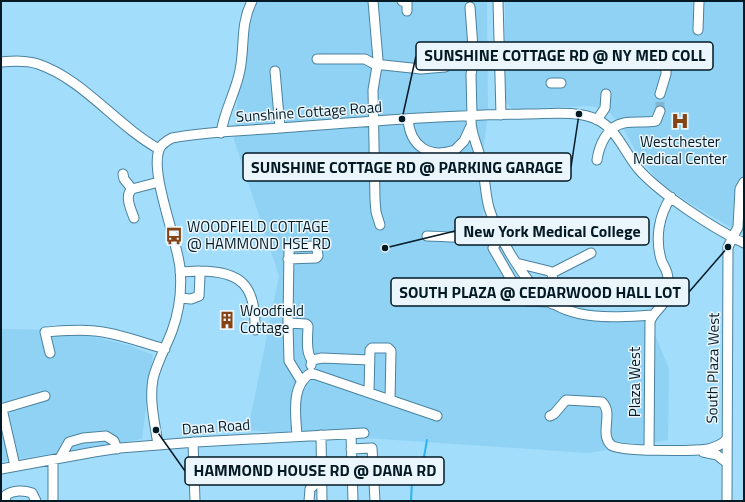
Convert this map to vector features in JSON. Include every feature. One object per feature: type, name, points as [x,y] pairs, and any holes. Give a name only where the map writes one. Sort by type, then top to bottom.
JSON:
[{"type":"street","points":[[221,133],[223,122],[240,72],[246,15],[252,1]]},
{"type":"street","points":[[377,1],[374,1],[377,64],[373,90],[375,200],[376,212],[380,225]]},
{"type":"street","points":[[402,1],[406,3],[407,11]]},
{"type":"street","points":[[498,1],[500,114]]},
{"type":"street","points":[[698,30],[699,1]]},
{"type":"street","points":[[408,119],[411,134],[416,143],[421,148],[431,152],[455,150],[464,141],[470,128],[472,116],[471,74],[474,64],[470,7]]},
{"type":"street","points":[[317,59],[365,58],[372,63],[377,64],[421,69],[445,67],[453,62],[474,64]]},
{"type":"street","points":[[1,62],[15,61],[37,64],[58,74],[100,103],[133,133],[159,149],[157,166],[159,182],[178,254],[180,298],[172,331],[158,365],[151,391],[158,445]]},
{"type":"street","points":[[660,94],[666,74],[666,63]]},
{"type":"street","points":[[275,71],[280,128]]},
{"type":"street","points":[[551,83],[561,83]]},
{"type":"street","points":[[597,120],[605,108],[606,94]]},
{"type":"street","points":[[597,160],[602,143],[611,130],[623,123],[656,121],[660,111]]},
{"type":"street","name":"Sunshine Cottage Road","points":[[159,149],[164,142],[172,138],[280,128],[500,114],[579,114],[597,120],[611,130],[635,166],[652,183],[733,237],[744,242]]},
{"type":"street","points":[[470,128],[482,162],[489,207],[501,236],[529,284],[551,303]]},
{"type":"street","points":[[124,174],[124,179],[132,189]]},
{"type":"street","points":[[134,218],[128,197],[129,192],[132,189],[159,182]]},
{"type":"street","name":"South Plaza West","points":[[727,501],[728,247],[739,222],[740,189],[744,182]]},
{"type":"street","name":"Plaza West","points":[[649,450],[650,322],[653,315],[664,303],[667,295],[668,275],[661,260],[658,235],[662,216],[671,197]]},
{"type":"street","points":[[427,236],[467,237],[482,235],[491,232],[496,225]]},
{"type":"street","points":[[501,236],[493,248],[516,288],[527,301],[551,303],[594,316],[653,315]]},
{"type":"street","points":[[552,273],[591,253]]},
{"type":"street","points":[[288,259],[289,361],[302,382]]},
{"type":"street","points":[[516,263],[552,273]]},
{"type":"street","points":[[180,272],[199,271],[226,273],[242,283],[254,303],[255,330]]},
{"type":"street","points":[[180,298],[191,299],[199,296],[199,271]]},
{"type":"street","points":[[551,303],[556,298],[552,273]]},
{"type":"street","points":[[288,324],[306,324],[308,326],[308,350],[309,357],[312,360],[311,373],[302,382],[296,403],[297,436]]},
{"type":"street","points":[[50,353],[45,332],[65,330],[95,331],[115,334],[164,349]]},
{"type":"street","points":[[368,392],[370,350],[372,348],[388,348],[391,351],[390,400]]},
{"type":"street","points":[[312,360],[322,358],[369,360]]},
{"type":"street","points":[[311,373],[437,416]]},
{"type":"street","points":[[15,466],[1,409],[45,396]]},
{"type":"street","points":[[550,416],[554,414],[566,400],[602,402],[607,409],[607,436],[610,444],[618,448],[693,450],[717,446],[727,439]]},
{"type":"street","name":"Dana Road","points":[[1,469],[117,449],[193,442],[364,433]]},
{"type":"street","points":[[351,434],[353,501]]},
{"type":"street","points":[[321,435],[322,501]]},
{"type":"street","points":[[53,501],[56,459],[69,442],[83,438],[106,436],[114,441],[117,449]]},
{"type":"street","points":[[193,442],[195,501]]},
{"type":"street","points":[[352,449],[372,448],[375,501]]},
{"type":"street","points":[[693,450],[717,455],[727,463]]},
{"type":"street","points":[[309,501],[310,489],[322,477]]},
{"type":"street","points":[[5,501],[6,495],[9,493],[27,491],[32,493],[36,501]]},
{"type":"shaded area","points":[[255,1],[487,1],[488,111],[482,162],[483,221],[529,296],[650,322],[669,369],[668,440],[588,453],[248,430],[279,276],[234,140],[243,29]]},
{"type":"shaded area","name":"Westchester Medical Center","points":[[505,1],[744,1],[744,235],[691,204],[658,181],[637,153],[623,128],[611,114],[596,107],[587,106],[513,109],[505,102]]},
{"type":"shaded area","points":[[1,329],[65,330],[128,345],[153,355],[142,439],[1,462]]},
{"type":"waterway","points":[[411,501],[412,481],[422,468],[427,440]]},
{"type":"tunnel","points":[[660,94],[660,111]]},
{"type":"place","name":"SUNSHINE COTTAGE RD @ PARKING GARAGE","points":[[579,114]]},
{"type":"place","name":"SUNSHINE COTTAGE RD @ NY MED COLL","points":[[402,119]]},
{"type":"place","name":"Westchester Medical Center","points":[[680,121]]},
{"type":"place","name":"WOODFIELD COTTAGE @ HAMMOND HSE RD","points":[[174,236]]},
{"type":"place","name":"SOUTH PLAZA @ CEDARWOOD HALL LOT","points":[[728,247]]},
{"type":"place","name":"New York Medical College","points":[[385,248]]},
{"type":"place","name":"Woodfield Cottage","points":[[227,320]]},
{"type":"place","name":"HAMMOND HOUSE RD @ DANA RD","points":[[156,430]]}]
